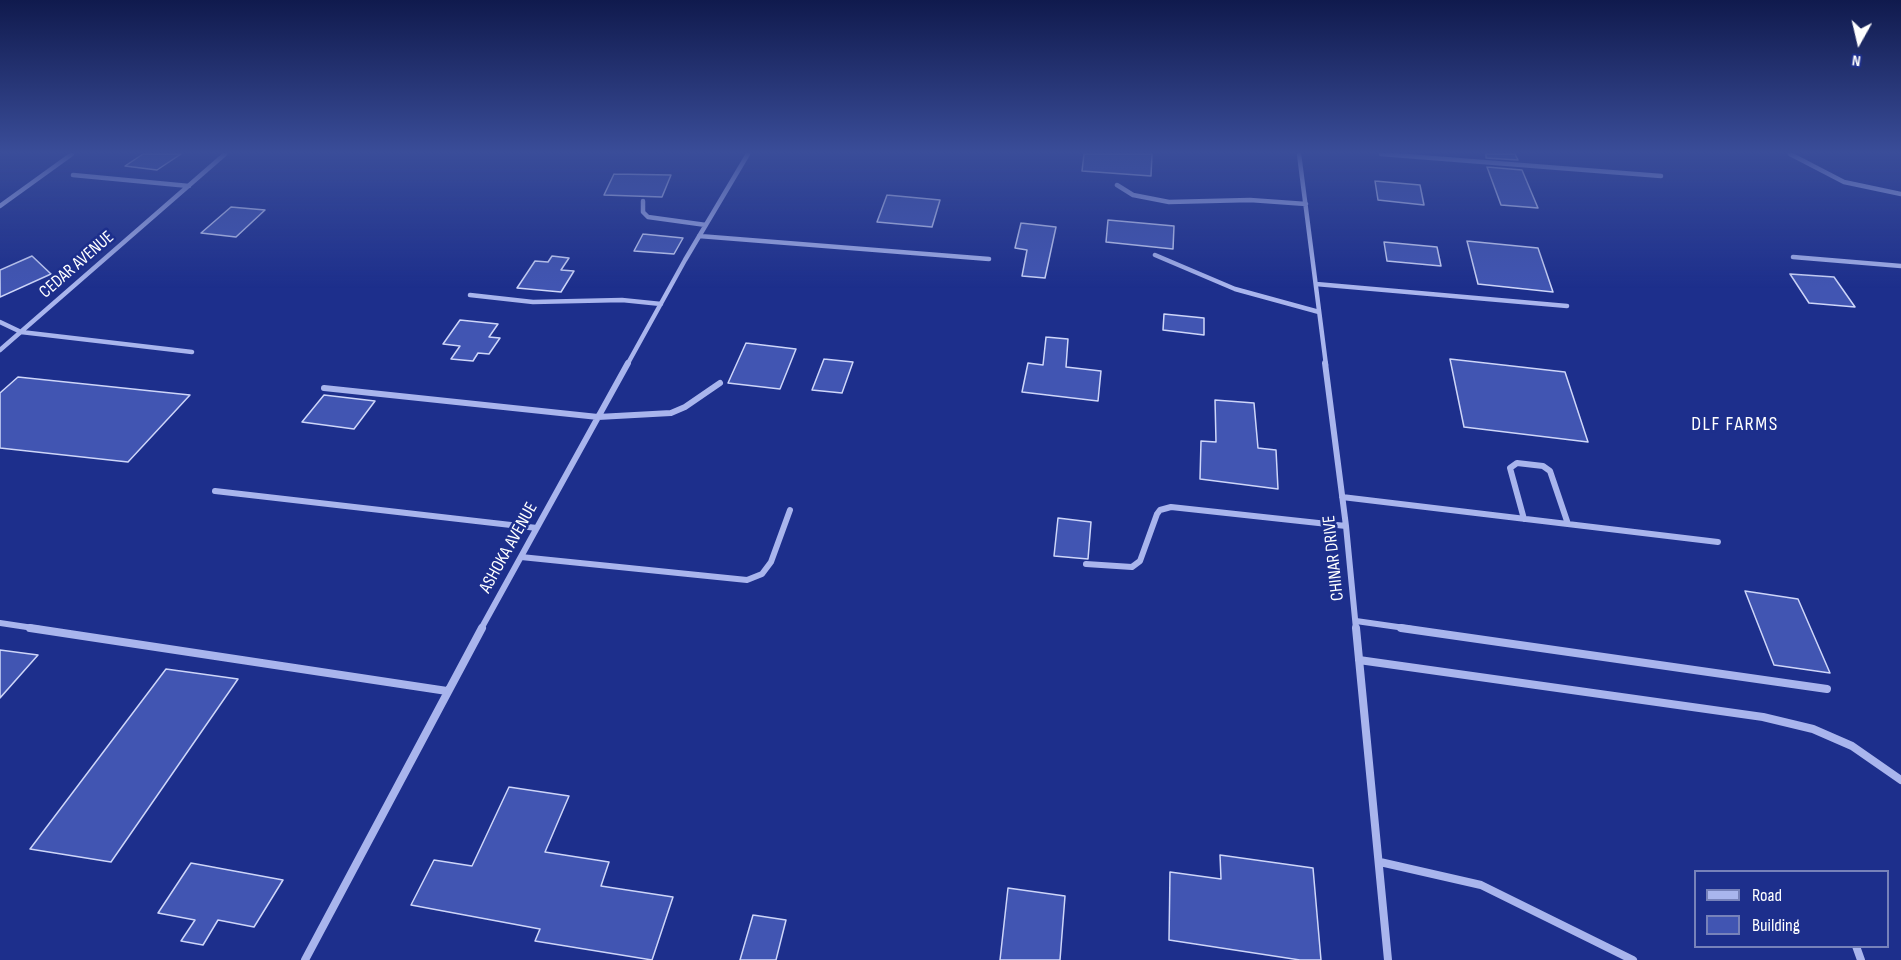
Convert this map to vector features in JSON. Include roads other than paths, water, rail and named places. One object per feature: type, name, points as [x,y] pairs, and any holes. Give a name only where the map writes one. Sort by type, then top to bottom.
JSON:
[{"type":"street","name":"CEDAR AVENUE","points":[[0,350],[174,199]]},
{"type":"street","name":"ASHOKA AVENUE","points":[[305,960],[447,691],[721,199]]},
{"type":"street","points":[[1153,199],[1169,202],[1250,200],[1306,204]]},
{"type":"street","name":"CHINAR DRIVE","points":[[1305,199],[1346,526],[1388,960]]},
{"type":"street","points":[[643,201],[643,212],[648,217],[666,222],[706,225]]},
{"type":"street","points":[[699,236],[989,259]]},
{"type":"street","points":[[1155,255],[1235,289],[1320,312]]},
{"type":"street","points":[[1793,257],[1901,266]]},
{"type":"street","points":[[1316,285],[1567,306]]},
{"type":"street","points":[[470,295],[533,302],[622,300],[661,304]]},
{"type":"street","points":[[0,322],[21,332],[192,352]]},
{"type":"street","points":[[324,387],[598,417],[671,413],[686,407],[720,383]]},
{"type":"street","points":[[1524,519],[1510,468],[1517,463],[1543,466],[1550,471],[1568,524]]},
{"type":"street","points":[[215,491],[537,528]]},
{"type":"street","points":[[1342,497],[1718,542]]},
{"type":"street","points":[[1086,564],[1132,567],[1140,561],[1157,514],[1166,508],[1346,526]]},
{"type":"street","points":[[521,557],[747,580],[762,574],[771,562],[790,510]]},
{"type":"street","points":[[1356,621],[1827,689]]},
{"type":"street","points":[[0,623],[447,691]]},
{"type":"street","points":[[1359,660],[1763,717],[1813,729],[1851,746],[1901,780]]},
{"type":"street","points":[[1380,862],[1481,885],[1633,960]]},
{"type":"district","name":"DLF FARMS","points":[[1735,425]]}]
